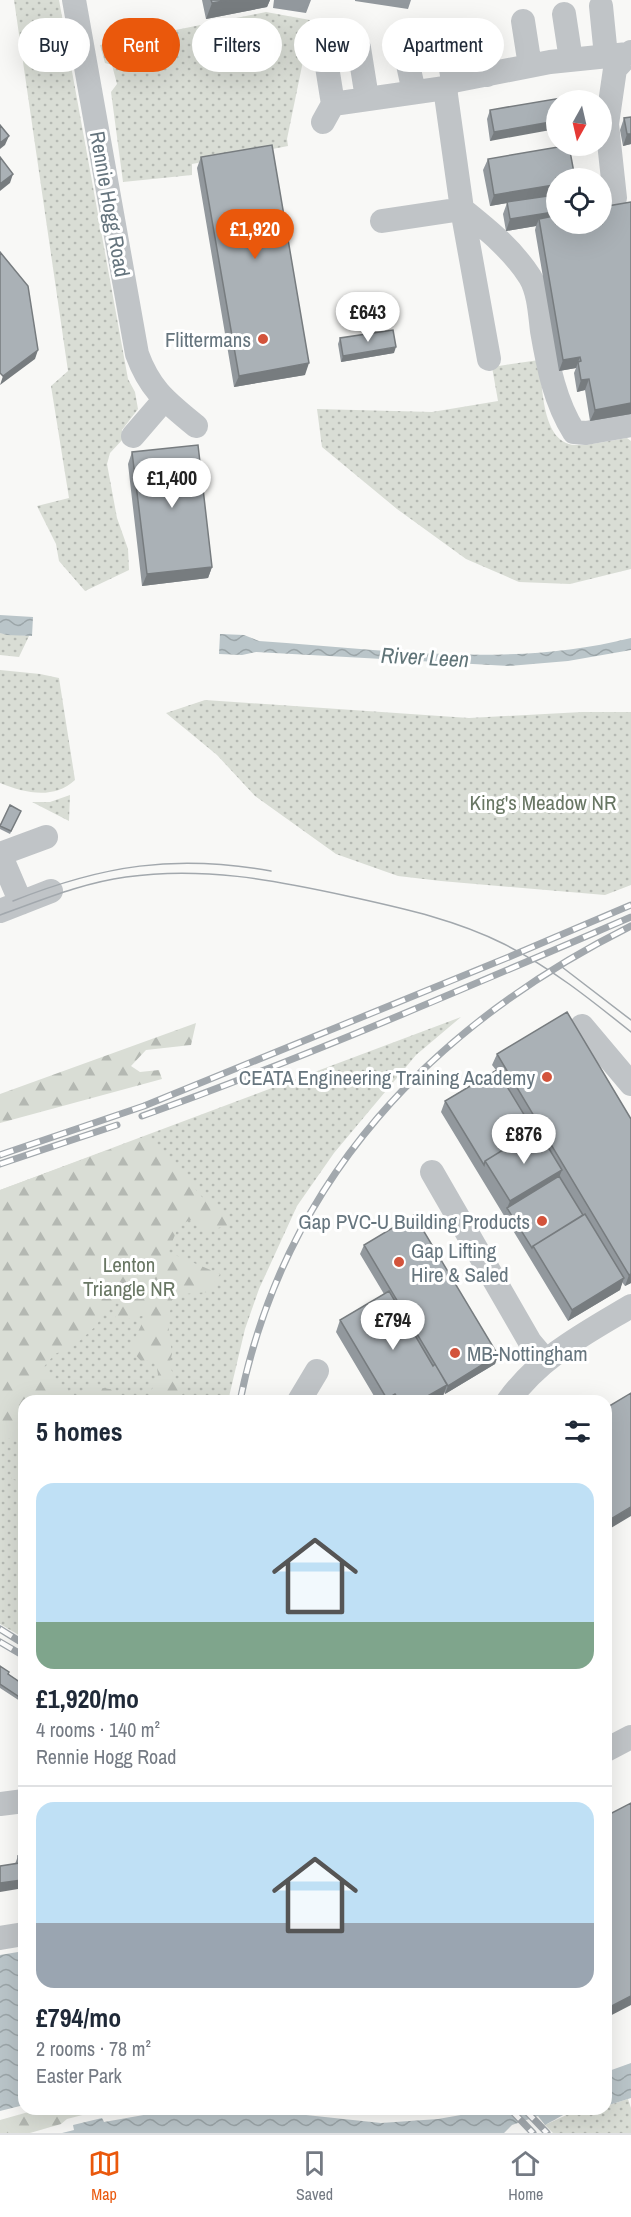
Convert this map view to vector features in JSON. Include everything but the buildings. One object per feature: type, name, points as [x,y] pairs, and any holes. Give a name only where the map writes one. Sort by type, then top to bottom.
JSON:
[{"type":"street","name":"Rennie Hogg Road","points":[[74,0],[137,354],[145,374],[164,400],[196,426]]},
{"type":"street","points":[[601,6],[622,54],[615,69],[607,124],[615,198]]},
{"type":"street","points":[[564,14],[571,60]]},
{"type":"street","points":[[524,21],[530,66]]},
{"type":"street","points":[[326,72],[328,113],[367,98],[414,92],[530,66],[622,54]]},
{"type":"street","points":[[363,72],[367,98]]},
{"type":"street","points":[[410,72],[414,92]]},
{"type":"street","points":[[448,72],[462,209],[489,359]]},
{"type":"street","points":[[382,221],[462,209],[498,238],[531,279],[538,303],[550,373],[568,423],[574,432],[586,433],[631,425]]},
{"type":"street","points":[[133,436],[164,400]]},
{"type":"street","points":[[45,837],[0,854],[10,907],[51,891]]},
{"type":"street","points":[[582,1026],[631,1084]]},
{"type":"street","points":[[432,1172],[530,1342],[546,1361]]},
{"type":"street","points":[[513,1395],[532,1373],[558,1350],[631,1306]]},
{"type":"street","points":[[303,1395],[318,1371]]},
{"type":"street","points":[[612,1747],[631,1737]]},
{"type":"street","points":[[0,1804],[18,1802]]},
{"type":"street","points":[[0,1938],[18,1935]]},
{"type":"green space","points":[[14,0],[59,0],[62,18],[18,18],[18,27]]},
{"type":"green space","points":[[266,12],[299,18],[294,18],[294,72],[301,72],[287,139],[288,146],[192,164],[192,175],[123,182],[111,92],[117,84],[114,72],[180,72],[180,29],[192,27],[192,72],[282,72],[282,18],[236,18]]},
{"type":"green space","points":[[24,72],[72,72],[128,379],[135,392],[138,409],[122,430],[123,439],[110,453],[107,464],[117,518],[128,549],[129,570],[85,591],[59,561],[56,544],[37,506],[69,498],[51,386],[68,371]]},
{"type":"green space","points":[[539,360],[546,411],[550,424],[564,442],[581,445],[627,438],[631,441],[631,569],[570,584],[519,582],[466,559],[397,509],[322,447],[317,409],[432,412],[498,401],[492,367]]},
{"type":"green space","points":[[0,633],[29,636],[19,657],[0,655]]},
{"type":"green space","points":[[0,670],[59,678],[75,780],[66,786],[58,790],[39,793],[19,790],[0,783]]},
{"type":"green space","name":"King's Meadow NR","points":[[205,700],[469,718],[582,712],[631,712],[631,885],[605,895],[441,881],[398,876],[336,854],[255,796],[217,755],[166,713]]},
{"type":"green space","points":[[70,795],[69,821],[32,802],[50,802]]},
{"type":"green space","name":"Lenton Triangle NR","points":[[461,1017],[416,1055],[334,1153],[297,1206],[259,1289],[245,1329],[229,1395],[18,1395],[18,1634],[0,1624],[0,1190]]},
{"type":"green space","points":[[196,1023],[191,1045],[146,1050],[131,1066],[140,1072],[159,1070],[162,1079],[0,1123],[0,1094]]},
{"type":"green space","points":[[149,1135],[202,1197],[237,1223],[207,1231],[195,1218],[179,1225],[168,1252],[220,1274],[208,1292],[173,1295],[168,1323],[172,1354],[169,1365],[183,1394],[150,1394],[158,1375],[156,1360],[141,1361],[130,1349],[146,1315],[114,1322],[121,1297],[106,1310],[96,1326],[74,1346],[55,1354],[42,1369],[74,1395],[18,1395],[18,1438],[4,1439],[0,1443],[0,1190]]},
{"type":"green space","points":[[89,1386],[116,1390],[117,1395],[81,1395]]},
{"type":"green space","points":[[18,1468],[18,1481],[11,1478]]},
{"type":"green space","points":[[628,2099],[631,2108],[631,2133],[553,2133],[545,2125],[566,2115],[612,2115],[612,2104]]},
{"type":"green space","points":[[18,2115],[82,2115],[30,2133],[0,2133],[0,2120]]},
{"type":"water","points":[[0,615],[33,617],[32,636],[0,633]]},
{"type":"water","name":"River Leen","points":[[220,634],[244,635],[259,641],[399,652],[492,655],[539,653],[631,638],[631,650],[568,661],[509,666],[256,652],[242,655],[219,654]]},
{"type":"water","points":[[18,1952],[18,2106],[0,2111],[0,1955]]},
{"type":"water","points":[[631,2063],[631,2098],[612,2104],[612,2070]]},
{"type":"water","points":[[143,2115],[306,2115],[381,2123],[461,2115],[563,2115],[545,2125],[538,2116],[512,2125],[504,2133],[62,2133],[74,2130],[73,2125],[102,2118],[104,2122]]},
{"type":"tram line","points":[[13,901],[78,879],[140,866],[203,863],[271,871]]},
{"type":"tram line","points":[[0,915],[94,883],[154,874],[237,876],[292,885],[407,910],[485,935],[554,973],[631,1032]]},
{"type":"tram line","points":[[562,967],[631,1020]]},
{"type":"railway","points":[[0,1155],[144,1106],[631,905]]},
{"type":"railway","points":[[142,1116],[327,1045],[631,917]]},
{"type":"railway","points":[[242,1395],[262,1321],[292,1247],[331,1179],[378,1117],[432,1061],[493,1011],[559,966],[631,926]]},
{"type":"railway","points":[[0,1164],[117,1125]]},
{"type":"railway","points":[[0,1629],[18,1640]]},
{"type":"railway","points":[[0,1642],[18,1652]]},
{"type":"railway","points":[[516,2115],[533,2133]]},
{"type":"railway","points":[[530,2115],[547,2133]]},
{"type":"place","name":"Flittermans","points":[[263,339]]},
{"type":"place","name":"CEATA Engineering Training Academy","points":[[547,1077]]},
{"type":"place","name":"Gap PVC-U Building Products","points":[[542,1221]]},
{"type":"place","name":"Gap Lifting Hire & Saled","points":[[399,1262]]},
{"type":"place","name":"MB-Nottingham","points":[[455,1353]]}]
